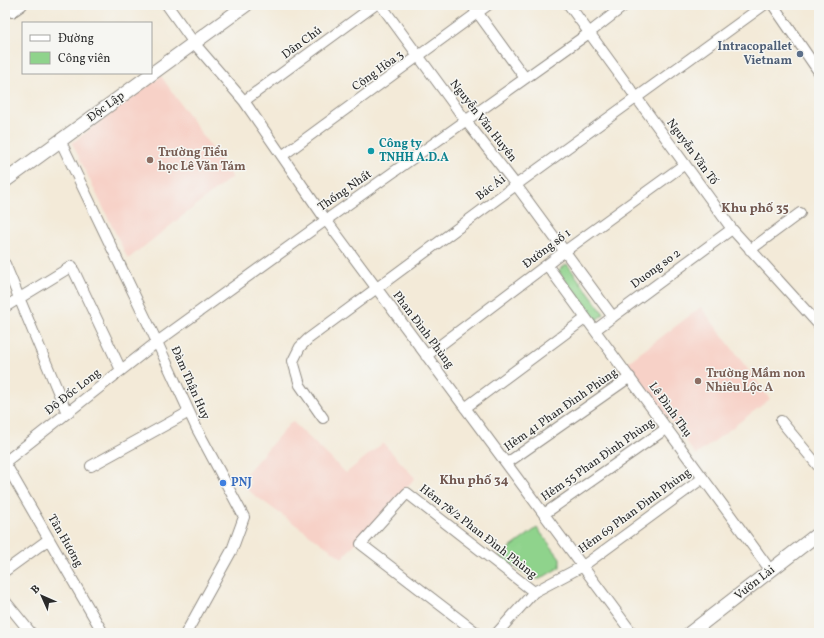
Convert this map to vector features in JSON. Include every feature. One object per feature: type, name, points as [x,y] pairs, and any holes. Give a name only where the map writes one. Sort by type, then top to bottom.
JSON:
[{"type":"street","points":[[12,12],[22,5]]},
{"type":"street","name":"Phan Đình Phùng","points":[[167,5],[194,43],[244,101],[326,220],[632,633]]},
{"type":"street","name":"Độc Lập","points":[[152,73],[246,5]]},
{"type":"street","name":"Dân Chủ","points":[[244,101],[375,5]]},
{"type":"street","name":"Nguyễn Văn Huyên","points":[[381,5],[613,317]]},
{"type":"street","name":"Cộng Hòa 3","points":[[282,156],[419,57],[475,9],[488,5]]},
{"type":"street","name":"Nguyễn Văn Tố","points":[[569,5],[732,229],[819,325]]},
{"type":"street","name":"Thống Nhất","points":[[158,342],[326,220],[589,33],[625,5]]},
{"type":"street","name":"Bác Ái","points":[[323,418],[300,385],[293,361],[300,347],[308,339],[516,185],[764,5]]},
{"type":"street","points":[[773,5],[819,72]]},
{"type":"street","points":[[475,9],[525,78]]},
{"type":"street","name":"Độc Lập","points":[[5,181],[151,74]]},
{"type":"street","name":"Đàm Thận Huy","points":[[60,140],[158,342],[196,429],[244,517],[232,550],[186,633]]},
{"type":"street","name":"Đường số 1","points":[[426,356],[565,251],[684,164]]},
{"type":"street","points":[[750,250],[800,213]]},
{"type":"street","name":"Duong so 2","points":[[595,330],[732,229]]},
{"type":"street","points":[[5,264],[67,413]]},
{"type":"street","name":"Lê Đình Thụ","points":[[547,265],[771,571]]},
{"type":"street","points":[[5,307],[18,298],[73,268],[121,370]]},
{"type":"street","points":[[465,408],[586,318]]},
{"type":"street","name":"Đô Đốc Long","points":[[5,462],[158,342]]},
{"type":"street","name":"Hẻm 41 Phan Đình Phùng","points":[[507,463],[630,377]]},
{"type":"street","points":[[91,466],[189,412]]},
{"type":"street","points":[[781,420],[819,467]]},
{"type":"street","name":"Hẻm 55 Phan Đình Phùng","points":[[544,514],[667,428]]},
{"type":"street","name":"Tân Hương","points":[[5,462],[103,633]]},
{"type":"street","name":"Hẻm 69 Phan Đình Phùng","points":[[497,633],[534,592],[583,566],[703,478]]},
{"type":"street","name":"Hẻm 78/2 Phan Đình Phùng","points":[[477,633],[361,544],[407,493],[534,592]]},
{"type":"street","name":"Vườn Lài","points":[[690,633],[819,533]]},
{"type":"street","points":[[5,571],[49,538]]},
{"type":"street","points":[[5,601],[31,633]]},
{"type":"shaded area","name":"Trường Tiểu học Lê Văn Tám","points":[[161,76],[232,177],[128,259],[72,143]]},
{"type":"shaded area","name":"Trường Mầm non Nhiêu Lộc A","points":[[701,307],[770,399],[696,455],[627,363]]},
{"type":"shaded area","points":[[292,421],[346,473],[383,443],[415,478],[342,558],[246,489],[251,482],[243,477]]},
{"type":"green space","points":[[567,264],[604,314],[595,321],[558,271]]},
{"type":"green space","points":[[537,528],[560,558],[560,567],[540,579],[531,578],[499,556]]},
{"type":"place","name":"Intracopallet Vietnam","points":[[800,54]]},
{"type":"place","name":"Công ty TNHH A.D.A","points":[[371,151]]},
{"type":"place","name":"Trường Tiểu học Lê Văn Tám","points":[[150,160]]},
{"type":"place","name":"Trường Mầm non Nhiêu Lộc A","points":[[698,381]]},
{"type":"place","name":"PNJ","points":[[223,483]]},
{"type":"district","name":"Khu phố 35","points":[[755,209]]},
{"type":"district","name":"Khu phố 34","points":[[474,481]]}]
